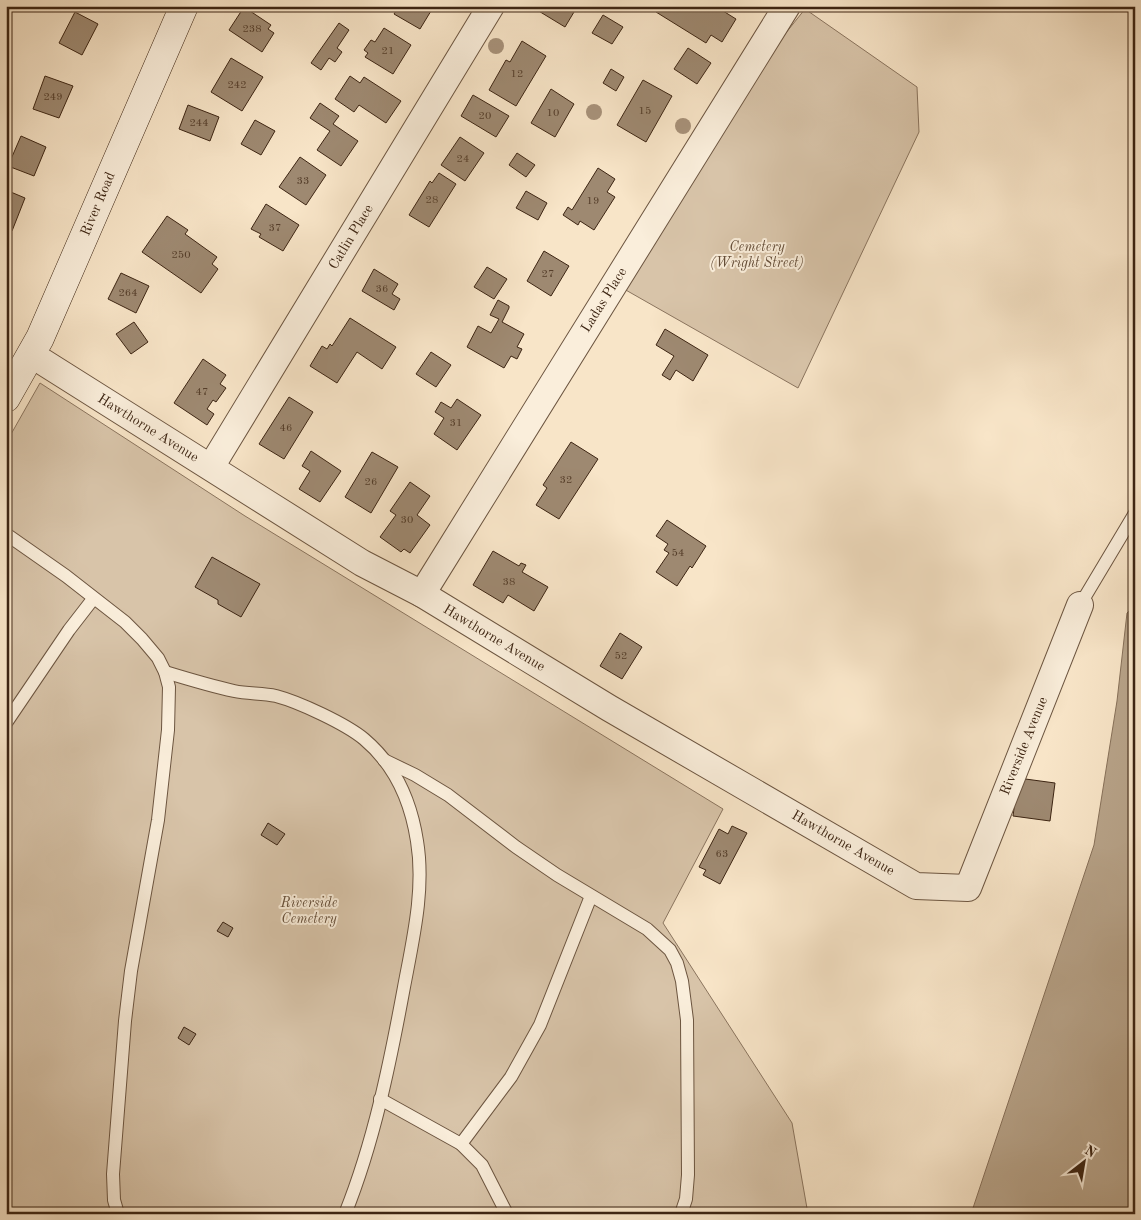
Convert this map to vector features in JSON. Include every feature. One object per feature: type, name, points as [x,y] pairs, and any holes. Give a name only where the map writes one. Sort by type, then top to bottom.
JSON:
[{"type":"main road","name":"River Road","points":[[6,398],[32,354],[184,6]]},
{"type":"street","name":"Catlin Place","points":[[210,467],[491,6]]},
{"type":"street","name":"Ladas Place","points":[[422,594],[787,6]]},
{"type":"street","name":"Hawthorne Avenue","points":[[32,354],[362,563],[422,594],[609,708],[916,886],[968,888]]},
{"type":"street","name":"Riverside Avenue","points":[[968,888],[1080,605]]},
{"type":"lane","points":[[1080,605],[1135,514]]},
{"type":"lane","points":[[6,534],[66,576],[93,599],[125,622],[158,658],[165,672],[169,687],[164,771],[150,870],[131,971],[120,1073],[113,1174],[114,1200],[118,1214]]},
{"type":"lane","points":[[6,723],[69,630],[93,599]]},
{"type":"lane","points":[[165,672],[229,690],[276,696],[336,722],[363,739],[384,760],[399,783],[410,809],[417,842],[420,874],[418,913],[380,1100],[345,1214]]},
{"type":"lane","points":[[384,760],[448,794],[516,847],[591,896],[647,929],[670,950],[680,972],[687,1020],[688,1175],[686,1200],[681,1214]]},
{"type":"lane","points":[[460,1144],[511,1077],[540,1025],[591,896]]},
{"type":"lane","points":[[380,1100],[460,1144],[482,1165],[507,1214]]},
{"type":"green space","name":"Cemetery (Wright Street)","points":[[805,9],[917,87],[919,132],[798,388],[624,289],[777,44]]},
{"type":"green space","name":"Riverside Cemetery","points":[[40,383],[245,516],[723,809],[663,923],[792,1123],[808,1214],[6,1214],[6,443]]},
{"type":"shaded area","points":[[1135,606],[1135,1214],[971,1214],[1094,845],[1117,701],[1127,613]]},
{"type":"building","points":[[399,6],[434,6],[420,29],[394,14]]},
{"type":"building","points":[[539,6],[565,6],[574,12],[565,27],[537,10]]},
{"type":"building","points":[[660,6],[715,6],[736,19],[722,42],[711,35],[706,43],[656,12]]},
{"type":"building","points":[[244,7],[271,25],[268,29],[274,33],[262,52],[229,30]]},
{"type":"building","points":[[75,12],[98,24],[82,55],[59,43]]},
{"type":"building","points":[[603,15],[623,27],[612,44],[592,33]]},
{"type":"building","points":[[339,23],[349,30],[337,48],[342,52],[335,62],[329,58],[321,70],[311,63]]},
{"type":"building","points":[[384,28],[411,45],[393,74],[365,57],[368,53],[364,50],[371,40],[375,42]]},
{"type":"building","points":[[522,41],[546,56],[516,106],[489,90],[506,60],[510,62]]},
{"type":"building","points":[[688,48],[711,63],[697,84],[674,69]]},
{"type":"building","points":[[231,58],[263,77],[242,111],[211,92]]},
{"type":"building","points":[[611,69],[624,77],[616,91],[603,83]]},
{"type":"building","points":[[45,76],[73,86],[59,118],[33,109]]},
{"type":"building","points":[[350,76],[360,83],[364,77],[401,101],[386,123],[359,105],[354,112],[335,99]]},
{"type":"building","points":[[643,80],[672,96],[646,142],[617,125]]},
{"type":"building","points":[[551,89],[574,104],[555,137],[531,123]]},
{"type":"building","points":[[473,95],[509,116],[496,137],[461,116]]},
{"type":"building","points":[[320,103],[339,116],[333,124],[358,141],[341,166],[317,150],[330,131],[310,118]]},
{"type":"building","points":[[188,105],[219,117],[210,141],[179,129]]},
{"type":"building","points":[[255,120],[275,131],[261,155],[241,144]]},
{"type":"building","points":[[21,136],[46,147],[34,176],[8,166]]},
{"type":"building","points":[[460,137],[484,153],[465,181],[441,165]]},
{"type":"building","points":[[517,153],[535,165],[526,177],[509,165]]},
{"type":"building","points":[[300,157],[326,175],[306,205],[279,187]]},
{"type":"building","points":[[598,168],[615,179],[607,192],[615,197],[594,230],[580,221],[578,225],[563,215],[568,207],[572,210]]},
{"type":"building","points":[[439,173],[456,184],[429,227],[409,215],[430,181],[432,183]]},
{"type":"building","points":[[6,190],[25,198],[12,231],[6,229]]},
{"type":"building","points":[[526,191],[547,203],[538,220],[516,208]]},
{"type":"building","points":[[266,204],[299,225],[283,251],[259,237],[261,234],[251,229]]},
{"type":"building","points":[[167,216],[188,230],[185,234],[217,257],[212,264],[218,269],[201,293],[142,252]]},
{"type":"building","points":[[544,251],[569,266],[551,296],[527,281]]},
{"type":"building","points":[[487,267],[507,279],[494,299],[474,287]]},
{"type":"building","points":[[374,269],[398,284],[392,294],[400,299],[394,310],[362,291]]},
{"type":"building","points":[[121,273],[149,286],[136,313],[108,299]]},
{"type":"building","points":[[498,300],[509,306],[502,322],[524,334],[517,347],[522,349],[517,359],[511,356],[504,368],[467,347],[478,326],[491,333],[499,319],[490,315]]},
{"type":"building","points":[[350,318],[396,347],[382,369],[357,352],[337,383],[310,366],[322,346],[327,349],[330,344],[332,346]]},
{"type":"building","points":[[134,322],[148,342],[131,354],[116,334]]},
{"type":"building","points":[[665,329],[708,355],[693,381],[676,370],[670,380],[662,375],[674,356],[656,345]]},
{"type":"building","points":[[431,352],[451,365],[436,387],[416,374]]},
{"type":"building","points":[[203,359],[226,375],[220,384],[226,388],[216,402],[213,400],[207,409],[214,414],[207,425],[174,403]]},
{"type":"building","points":[[289,397],[313,412],[284,459],[259,444]]},
{"type":"building","points":[[457,399],[481,415],[457,450],[434,434],[444,418],[435,412],[441,402],[451,408]]},
{"type":"building","points":[[571,442],[598,459],[559,519],[536,505],[547,488],[543,485]]},
{"type":"building","points":[[311,451],[341,471],[320,502],[299,489],[310,471],[302,466]]},
{"type":"building","points":[[372,452],[398,467],[371,513],[345,497]]},
{"type":"building","points":[[410,482],[430,496],[417,515],[430,525],[410,553],[404,549],[401,552],[380,537],[396,515],[390,511]]},
{"type":"building","points":[[667,520],[706,546],[692,568],[690,566],[677,586],[656,572],[669,553],[664,550],[668,544],[656,536]]},
{"type":"building","points":[[493,551],[519,566],[521,563],[526,565],[522,572],[548,587],[534,611],[508,595],[503,603],[473,585]]},
{"type":"building","points":[[212,557],[260,584],[241,617],[218,604],[218,600],[195,587]]},
{"type":"building","points":[[620,633],[642,647],[622,679],[600,666]]},
{"type":"building","points":[[1018,778],[1055,783],[1050,821],[1013,816]]},
{"type":"building","points":[[268,823],[285,834],[277,845],[261,835]]},
{"type":"building","points":[[732,826],[747,833],[720,884],[703,875],[706,870],[699,867],[719,829],[728,834]]},
{"type":"building","points":[[223,922],[233,928],[228,937],[217,931]]},
{"type":"building","points":[[184,1027],[196,1034],[189,1045],[178,1038]]}]
